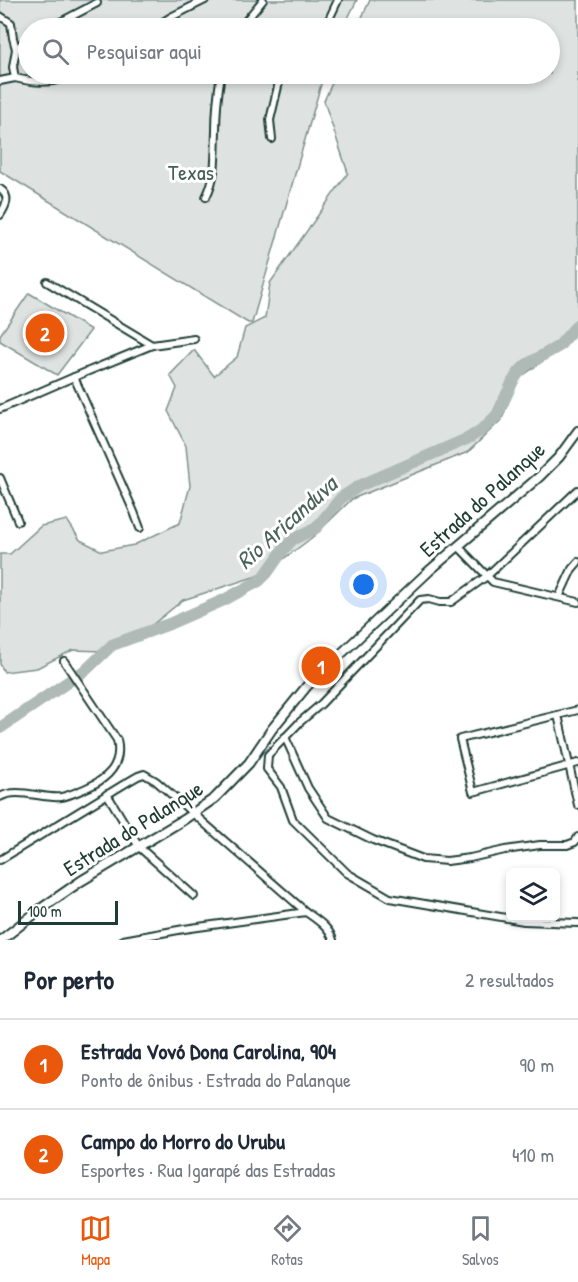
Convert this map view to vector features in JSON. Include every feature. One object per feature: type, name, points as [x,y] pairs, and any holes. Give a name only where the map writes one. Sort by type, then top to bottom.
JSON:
[{"type":"street","points":[[169,18],[205,0]]},
{"type":"street","points":[[248,18],[263,0]]},
{"type":"street","points":[[330,18],[338,0]]},
{"type":"street","points":[[68,18],[97,3]]},
{"type":"street","points":[[0,16],[11,22],[16,49],[13,67],[15,78]]},
{"type":"street","points":[[0,81],[18,79]]},
{"type":"street","points":[[206,197],[215,173],[220,84]]},
{"type":"street","points":[[272,139],[270,120],[279,84]]},
{"type":"street","points":[[0,189],[5,192],[7,199],[0,215]]},
{"type":"street","points":[[47,282],[152,345]]},
{"type":"street","points":[[0,409],[152,345],[194,339]]},
{"type":"street","points":[[74,377],[140,528]]},
{"type":"street","name":"Estrada do Palanque","points":[[2,940],[81,881],[205,806],[227,787],[249,763],[272,729],[307,686],[429,571],[539,477],[559,457],[578,431]]},
{"type":"street","points":[[0,478],[18,521]]},
{"type":"street","points":[[578,490],[487,576],[451,602],[420,600],[321,704],[268,755],[267,768],[281,788],[293,820],[347,873],[390,898],[524,921],[578,923]]},
{"type":"street","points":[[458,546],[493,582],[578,602]]},
{"type":"street","points":[[559,597],[578,561]]},
{"type":"street","points":[[0,797],[16,793],[62,797],[87,788],[110,774],[119,748],[117,740],[64,661]]},
{"type":"street","points":[[578,710],[460,739],[473,792],[578,763]]},
{"type":"street","points":[[558,715],[578,805]]},
{"type":"street","points":[[285,737],[308,788],[328,818],[373,840],[423,859],[447,861],[505,850],[567,845],[576,842],[578,837]]},
{"type":"street","points":[[0,860],[144,774],[194,813],[320,922],[331,933],[333,940]]},
{"type":"street","points":[[107,795],[139,848],[194,896]]},
{"type":"street","points":[[123,940],[306,912]]},
{"type":"green space","name":"Texas","points":[[0,0],[357,0],[348,18],[18,18],[18,84],[321,84],[252,323],[248,323],[0,171]]},
{"type":"green space","points":[[370,0],[578,0],[578,323],[569,342],[517,380],[502,419],[468,452],[352,499],[313,537],[263,574],[183,600],[147,629],[103,651],[73,650],[37,668],[4,672],[0,664],[0,554],[10,554],[41,526],[67,520],[80,540],[102,551],[134,545],[180,523],[190,486],[186,446],[168,411],[177,388],[170,375],[194,350],[214,376],[237,357],[245,328],[265,318],[270,283],[348,173],[324,101],[332,84],[560,84],[560,18],[362,18]]},
{"type":"green space","points":[[29,293],[91,330],[57,375],[0,341],[0,335]]},
{"type":"waterway","name":"Rio Aricanduva","points":[[0,728],[87,669],[112,645],[169,624],[224,600],[259,581],[292,540],[316,528],[341,498],[359,486],[469,438],[484,428],[497,415],[519,372],[526,365],[559,346],[578,324]]},
{"type":"place","name":"Campo do Morro do Urubu","points":[[45,333]]},
{"type":"place","name":"Estrada Vovó Dona Carolina, 904","points":[[321,666]]}]
